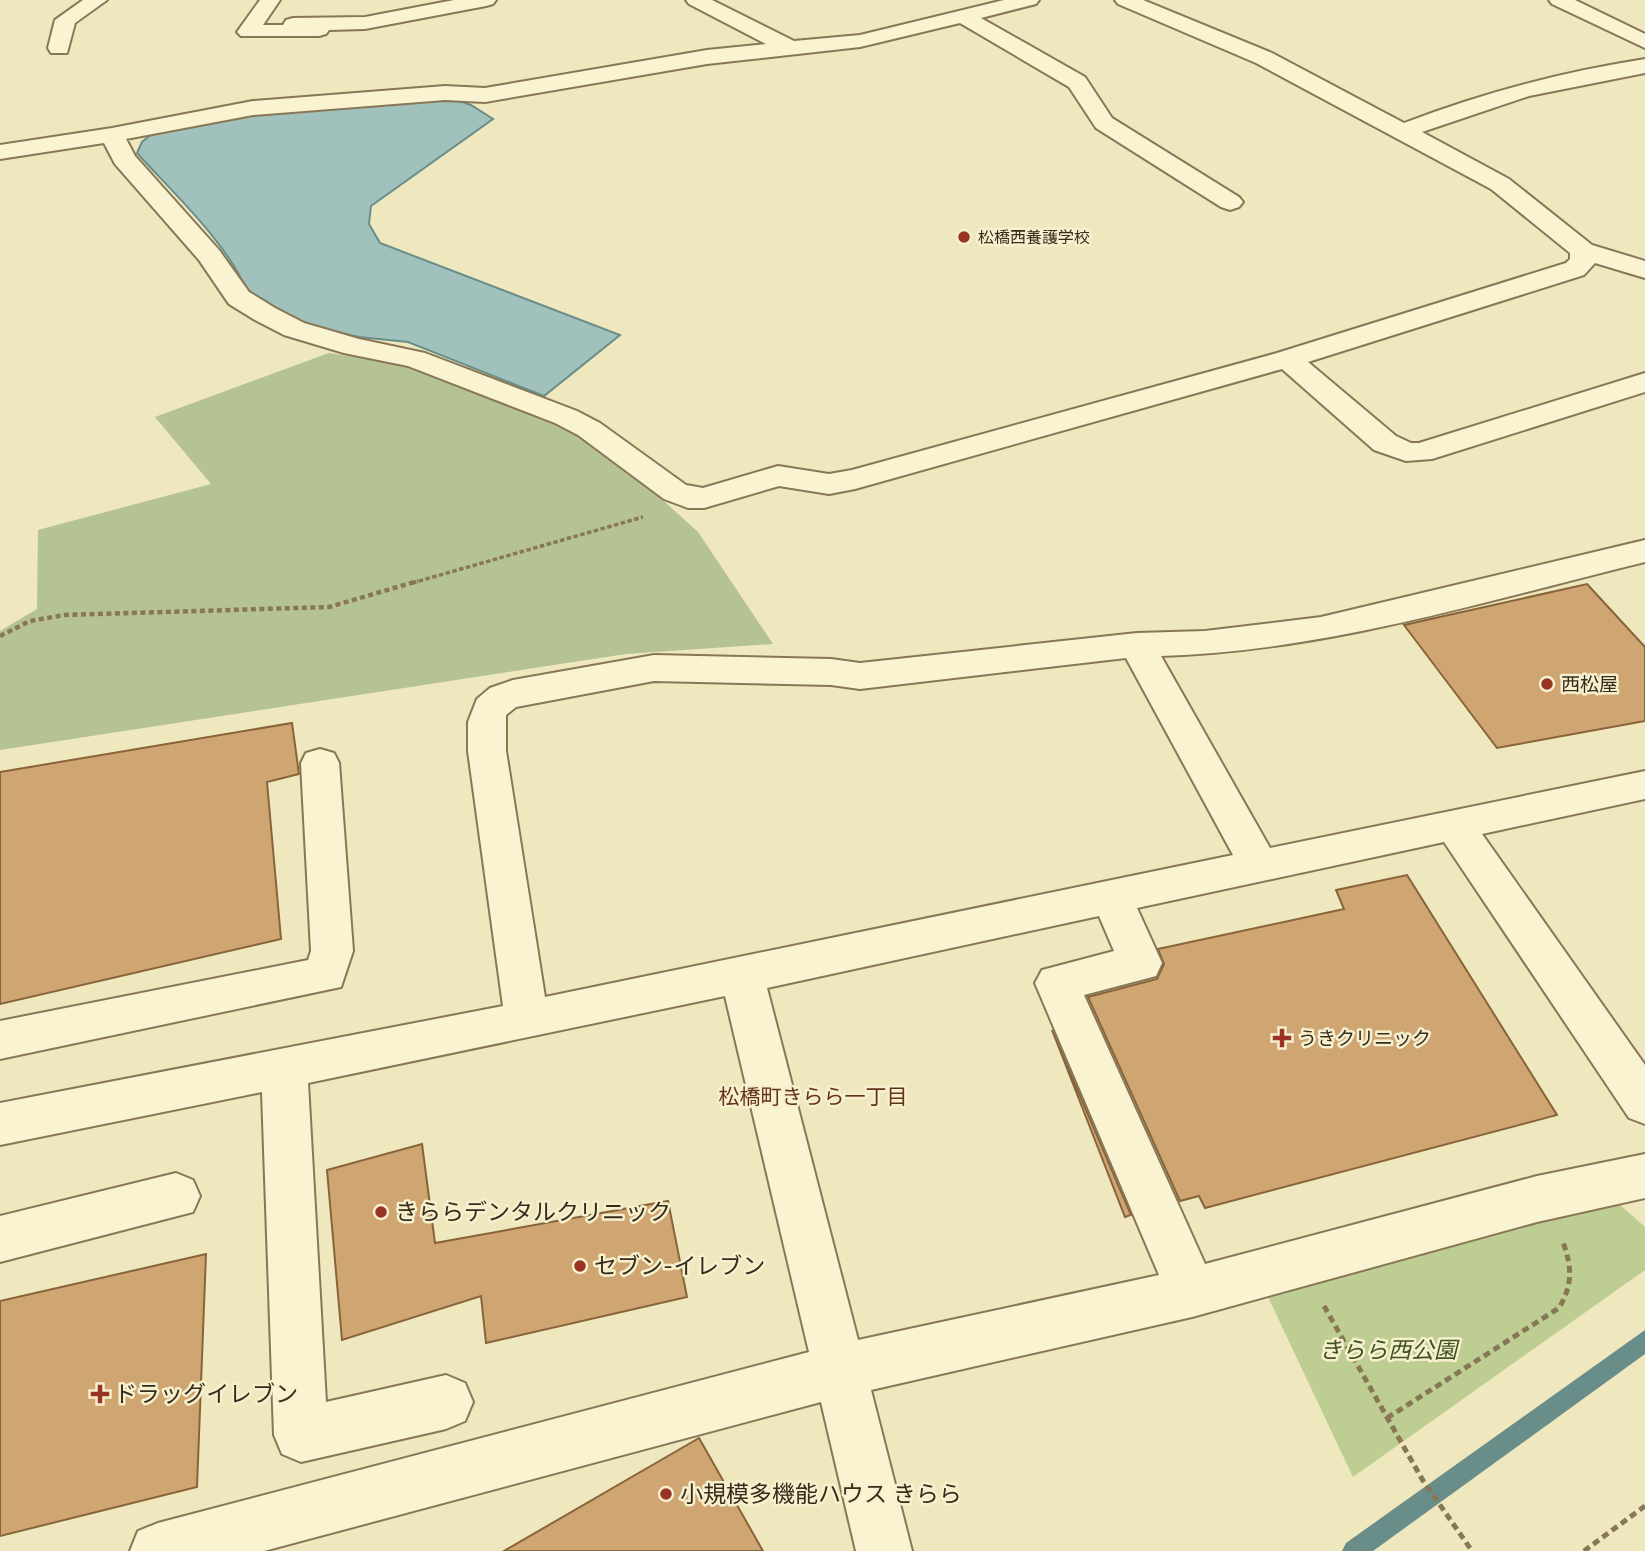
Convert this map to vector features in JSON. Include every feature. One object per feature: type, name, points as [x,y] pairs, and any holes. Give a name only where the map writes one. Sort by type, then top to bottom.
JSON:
[{"type":"street","points":[[60,48],[65,20],[97,0]]},
{"type":"street","points":[[270,0],[247,32],[344,29]]},
{"type":"street","points":[[293,24],[365,23],[486,0]]},
{"type":"street","points":[[696,0],[792,49]]},
{"type":"street","points":[[0,152],[112,135],[254,108],[445,93],[485,95],[636,68],[860,41],[1029,0]]},
{"type":"street","points":[[1125,0],[1264,58],[1500,184],[1583,251],[1645,270]]},
{"type":"street","points":[[1559,0],[1645,42]]},
{"type":"street","points":[[1600,0],[1645,19]]},
{"type":"street","points":[[964,16],[1077,82],[1104,123],[1230,202]]},
{"type":"street","points":[[1401,132],[1479,102],[1594,73],[1645,66]]},
{"type":"street","points":[[112,135],[124,159],[209,256],[239,298],[294,329],[342,344],[415,359],[566,417],[589,429],[675,492],[688,498],[704,498],[778,476],[829,484],[855,479],[1287,359],[1575,269],[1583,261],[1583,251]]},
{"type":"street","points":[[1287,359],[1385,443],[1406,452],[1421,452],[1645,382]]},
{"type":"street","points":[[527,1020],[487,751],[488,709],[496,699],[513,693],[654,668],[831,672],[860,676],[1137,645],[1205,643],[1321,629],[1645,551]]},
{"type":"street","points":[[1137,645],[1259,865]]},
{"type":"street","points":[[0,1040],[326,974],[332,951],[320,763]]},
{"type":"street","points":[[0,1124],[527,1020],[1645,785]]},
{"type":"street","points":[[1453,824],[1645,1103]]},
{"type":"street","points":[[1111,898],[1141,963],[1057,983],[1192,1292]]},
{"type":"street","points":[[742,975],[842,1370],[884,1551]]},
{"type":"street","points":[[284,1068],[301,1435],[446,1402]]},
{"type":"street","points":[[158,1551],[842,1370],[1192,1292],[1537,1199],[1645,1176]]},
{"type":"street","points":[[0,1239],[176,1196]]},
{"type":"path","points":[[0,635],[30,621],[64,615],[329,607],[681,506],[688,498]]},
{"type":"path","points":[[1387,1418],[1559,1308],[1571,1288],[1571,1264],[1563,1240],[1537,1199]]},
{"type":"path","points":[[1300,1262],[1422,1479],[1472,1551]]},
{"type":"path","points":[[1584,1551],[1645,1506]]},
{"type":"green space","points":[[329,353],[417,367],[569,430],[655,493],[698,532],[773,644],[626,654],[0,750],[0,631],[37,609],[38,530],[211,484],[155,417]]},
{"type":"green space","name":"きらら西公園","points":[[1618,1203],[1645,1227],[1645,1270],[1353,1477],[1268,1297],[1404,1257]]},
{"type":"water","points":[[450,98],[471,105],[493,119],[371,206],[369,224],[380,243],[620,335],[544,396],[408,342],[359,337],[308,326],[248,294],[239,275],[214,238],[137,153],[142,142],[153,133],[238,114]]},
{"type":"building","name":"西松屋","points":[[1587,584],[1645,647],[1645,721],[1497,748],[1404,625]]},
{"type":"building","points":[[292,723],[299,774],[267,782],[281,939],[0,1004],[0,772]]},
{"type":"building","name":"うきクリニック","points":[[1407,875],[1557,1115],[1205,1208],[1199,1196],[1180,1201],[1088,997],[1157,979],[1164,964],[1158,949],[1344,909],[1336,890]]},
{"type":"building","points":[[1052,1030],[1131,1215],[1125,1217]]},
{"type":"building","points":[[422,1144],[435,1243],[668,1201],[687,1297],[486,1343],[481,1296],[342,1340],[327,1170]]},
{"type":"building","name":"ドラッグイレブン","points":[[206,1254],[197,1487],[0,1536],[0,1301]]},
{"type":"building","name":"小規模多機能ハウス きらら","points":[[699,1438],[763,1551],[504,1551]]},
{"type":"waterway","points":[[1354,1551],[1645,1341]]},
{"type":"place","name":"松橋西養護学校","points":[[964,237]]},
{"type":"place","name":"西松屋","points":[[1547,684]]},
{"type":"place","name":"うきクリニック","points":[[1282,1038]]},
{"type":"place","name":"きららデンタルクリニック","points":[[381,1212]]},
{"type":"place","name":"セブン-イレブン","points":[[580,1266]]},
{"type":"place","name":"ドラッグイレブン","points":[[100,1394]]},
{"type":"place","name":"小規模多機能ハウス きらら","points":[[666,1494]]},
{"type":"district","name":"松橋町きらら一丁目","points":[[813,1097]]}]
